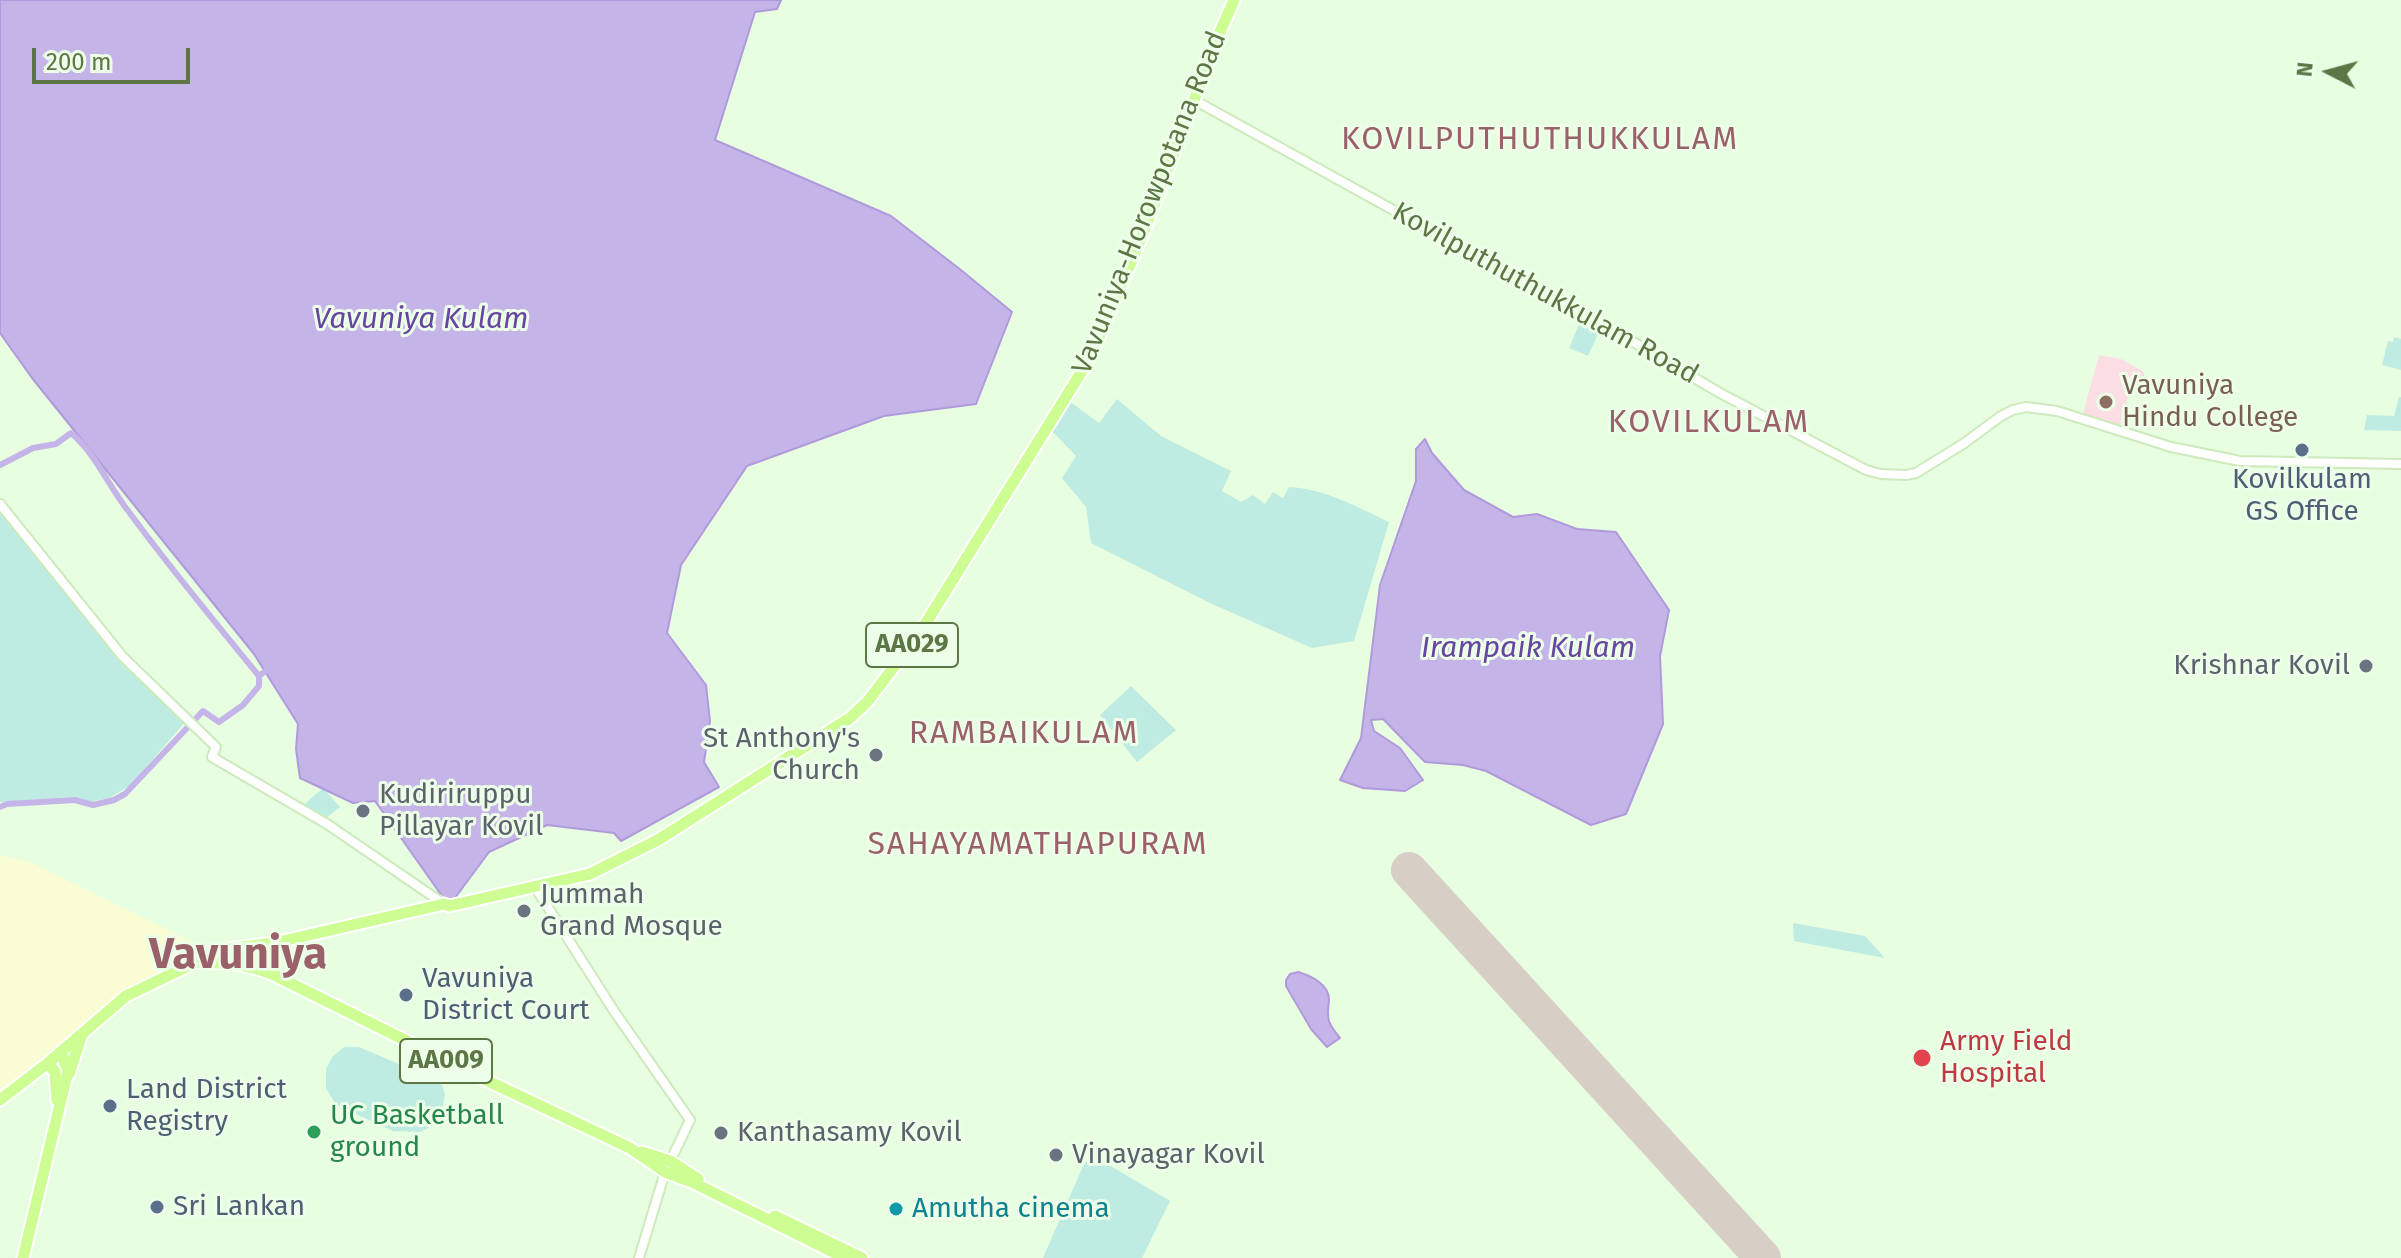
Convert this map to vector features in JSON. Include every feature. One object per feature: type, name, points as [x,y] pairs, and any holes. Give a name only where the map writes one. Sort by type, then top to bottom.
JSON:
[{"type":"highway","name":"Vavuniya-Horowpotana Road","points":[[223,951],[274,943],[590,874],[658,840],[833,730],[868,701],[921,631],[1084,369],[1145,229],[1234,0]]},
{"type":"highway","name":"Vavuniya-Horowpotana Road","points":[[228,962],[274,943]]},
{"type":"highway","name":"AA009","points":[[0,1100],[126,996],[223,951],[242,957],[473,1074],[667,1166],[692,1182],[862,1258]]},
{"type":"highway","points":[[223,951],[228,962]]},
{"type":"highway","points":[[256,951],[255,961],[260,968]]},
{"type":"highway","name":"AA009","points":[[198,963],[228,962],[260,968]]},
{"type":"highway","points":[[23,1258],[57,1113],[82,1033]]},
{"type":"highway","points":[[61,1052],[68,1071],[64,1090]]},
{"type":"highway","points":[[48,1063],[55,1072],[57,1083],[57,1113]]},
{"type":"highway","name":"AA009","points":[[755,1210],[845,1258]]},
{"type":"street","name":"Kovilputhuthukkulam Road","points":[[1194,100],[1569,304],[1756,413],[1866,470],[1881,474],[1916,473],[2001,416],[2026,407],[2045,408],[2171,447],[2240,461],[2401,464]]},
{"type":"street","points":[[0,504],[123,657],[216,747],[212,757],[327,824],[444,904]]},
{"type":"street","points":[[535,887],[580,960],[690,1120],[667,1166],[639,1258]]},
{"type":"shaded area","points":[[1580,322],[1599,332],[1588,356],[1569,348]]},
{"type":"shaded area","points":[[2394,337],[2401,339],[2401,370],[2382,365],[2388,341],[2393,342]]},
{"type":"shaded area","name":"Vavuniya Hindu College","points":[[2099,355],[2121,359],[2143,371],[2145,378],[2140,388],[2133,380],[2118,432],[2082,417]]},
{"type":"shaded area","points":[[2399,397],[2401,431],[2364,430],[2367,415],[2394,416]]},
{"type":"shaded area","points":[[1117,399],[1161,436],[1231,471],[1222,491],[1241,502],[1253,495],[1265,504],[1273,492],[1283,498],[1289,487],[1303,488],[1341,500],[1389,522],[1354,641],[1312,648],[1210,603],[1091,543],[1086,507],[1062,478],[1076,456],[1051,430],[1069,401],[1099,423]]},
{"type":"shaded area","points":[[0,508],[119,658],[185,722],[131,785],[109,798],[90,802],[75,797],[0,802]]},
{"type":"shaded area","points":[[1131,686],[1176,730],[1137,762],[1100,715]]},
{"type":"shaded area","points":[[323,788],[340,807],[323,820],[301,807]]},
{"type":"shaded area","points":[[0,855],[30,862],[209,950],[172,969],[0,1095]]},
{"type":"shaded area","points":[[1793,923],[1865,936],[1885,958],[1794,941]]},
{"type":"shaded area","points":[[344,1047],[359,1047],[442,1085],[445,1094],[443,1106],[432,1126],[420,1132],[393,1131],[336,1105],[326,1088],[326,1069],[332,1057]]},
{"type":"shaded area","points":[[1092,1155],[1170,1201],[1142,1258],[1043,1258],[1083,1166]]},
{"type":"water","name":"Vavuniya Kulam","points":[[0,0],[781,0],[777,9],[755,12],[715,140],[891,216],[1012,312],[976,404],[884,416],[747,466],[681,565],[667,633],[706,685],[710,721],[704,762],[719,787],[621,841],[614,833],[547,825],[489,852],[449,906],[375,801],[353,803],[300,778],[296,749],[298,724],[254,654],[32,378],[0,333]]},
{"type":"water","name":"Irampaik Kulam","points":[[1425,439],[1432,453],[1464,490],[1513,517],[1537,514],[1577,529],[1616,532],[1669,610],[1660,656],[1663,724],[1626,814],[1591,825],[1486,771],[1463,765],[1425,762],[1383,719],[1371,720],[1374,731],[1400,748],[1423,780],[1405,791],[1363,788],[1340,780],[1361,738],[1380,585],[1416,481],[1416,449]]},
{"type":"water","points":[[1298,972],[1319,982],[1329,995],[1329,1021],[1340,1038],[1327,1047],[1311,1029],[1286,986],[1290,974]]},
{"type":"waterway","points":[[0,465],[33,448],[56,444],[71,433],[88,451],[160,554],[259,676],[268,669]]},
{"type":"waterway","points":[[0,807],[75,800],[93,805],[114,800],[125,794],[203,711],[219,722],[243,705],[259,686],[259,676]]},
{"type":"runway","points":[[1409,870],[1763,1258]]},
{"type":"place","name":"Vavuniya Hindu College","points":[[2106,402]]},
{"type":"place","name":"Kovilkulam GS Office","points":[[2302,450]]},
{"type":"place","name":"Krishnar Kovil","points":[[2366,666]]},
{"type":"place","name":"St Anthony's Church","points":[[876,755]]},
{"type":"place","name":"Kudiriruppu Pillayar Kovil","points":[[363,811]]},
{"type":"place","name":"Jummah Grand Mosque","points":[[524,911]]},
{"type":"place","name":"Vavuniya District Court","points":[[406,995]]},
{"type":"place","name":"Army Field Hospital","points":[[1922,1058]]},
{"type":"place","name":"Land District Registry","points":[[110,1106]]},
{"type":"place","name":"UC Basketball ground","points":[[314,1132]]},
{"type":"place","name":"Kanthasamy Kovil","points":[[721,1133]]},
{"type":"place","name":"Vinayagar Kovil","points":[[1056,1155]]},
{"type":"place","name":"Sri Lankan","points":[[157,1207]]},
{"type":"place","name":"Amutha cinema","points":[[896,1209]]},
{"type":"district","name":"KOVILPUTHUTHUKKULAM","points":[[1540,140]]},
{"type":"district","name":"KOVILKULAM","points":[[1709,423]]},
{"type":"district","name":"RAMBAIKULAM","points":[[1024,734]]},
{"type":"district","name":"SAHAYAMATHAPURAM","points":[[1038,845]]},
{"type":"district","name":"Vavuniya","points":[[238,956]]}]
